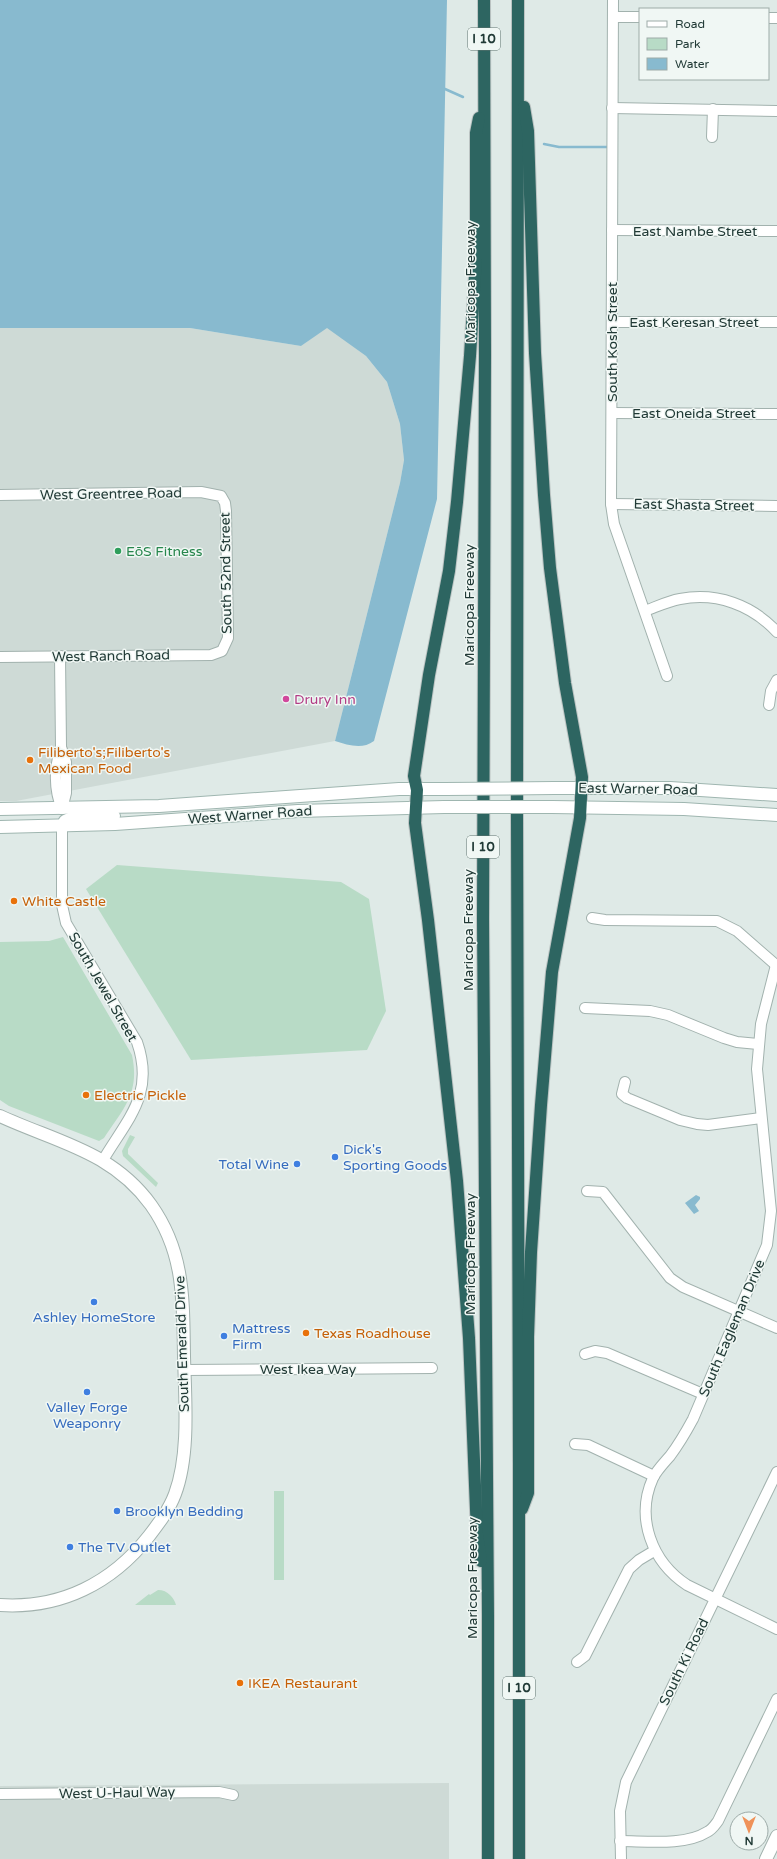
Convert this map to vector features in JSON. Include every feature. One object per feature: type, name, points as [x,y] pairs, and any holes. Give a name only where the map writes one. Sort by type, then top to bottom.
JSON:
[{"type":"highway","name":"Maricopa Freeway","points":[[484,0],[485,355],[483,918],[488,1615],[488,1859]]},
{"type":"highway","name":"I 10","points":[[518,0],[517,826],[519,1859]]},
{"type":"highway","points":[[518,76],[528,131],[534,346],[549,561],[564,683],[582,777],[581,807],[552,972],[531,1252],[528,1337],[528,1492],[519,1517]]},
{"type":"highway","points":[[484,79],[476,133],[476,259],[458,502],[449,571],[429,675],[414,776],[417,790],[416,829],[458,1181],[469,1338],[477,1534],[488,1615]]},
{"type":"main road","name":"East Warner Road","points":[[499,789],[670,788],[777,795]]},
{"type":"main road","name":"West Warner Road","points":[[0,809],[62,809],[176,805],[399,789],[499,789]]},
{"type":"main road","points":[[62,827],[65,821],[74,817],[159,814],[171,812],[176,805]]},
{"type":"main road","name":"East Warner Road","points":[[501,807],[677,809],[777,815]]},
{"type":"main road","name":"West Warner Road","points":[[0,827],[62,827],[298,811],[501,807]]},
{"type":"main road","name":"South Emerald Drive","points":[[0,1116],[77,1146],[103,1160],[118,1170],[141,1192],[160,1219],[169,1238],[178,1265],[183,1288],[184,1370],[184,1439],[182,1466],[174,1495],[161,1520],[135,1553],[107,1578],[73,1593],[40,1603],[0,1605]]},
{"type":"main road","points":[[766,1859],[776,1840]]},
{"type":"street","name":"South Kosh Street","points":[[613,0],[611,504],[614,524],[667,676]]},
{"type":"street","points":[[613,17],[639,17]]},
{"type":"street","points":[[612,108],[777,111]]},
{"type":"street","points":[[712,137],[713,109]]},
{"type":"street","name":"East Nambe Street","points":[[612,230],[777,231]]},
{"type":"street","name":"East Keresan Street","points":[[612,322],[777,322]]},
{"type":"street","name":"East Oneida Street","points":[[612,413],[777,414]]},
{"type":"street","name":"West Greentree Road","points":[[0,495],[200,492],[221,496]]},
{"type":"street","name":"South 52nd Street","points":[[221,496],[225,503],[226,511],[228,638],[222,651]]},
{"type":"street","name":"East Shasta Street","points":[[611,504],[777,506]]},
{"type":"street","points":[[645,610],[679,599],[700,596],[724,599],[746,607],[766,620],[777,632]]},
{"type":"street","name":"West Ranch Road","points":[[0,657],[211,654],[222,651]]},
{"type":"street","points":[[60,656],[61,747],[56,760],[57,797],[62,809]]},
{"type":"street","points":[[769,705],[771,691],[777,680]]},
{"type":"street","name":"South Jewel Street","points":[[62,827],[62,905],[66,923],[137,1042],[141,1054],[143,1070],[143,1084],[136,1106],[103,1160]]},
{"type":"street","points":[[592,918],[605,920],[717,920],[737,931],[776,965]]},
{"type":"street","name":"South Eagleman Drive","points":[[776,965],[758,1044],[758,1091],[774,1211],[767,1245],[693,1419],[681,1440],[654,1476],[647,1493],[646,1509],[649,1533],[654,1551],[675,1577],[715,1599],[777,1629]]},
{"type":"street","points":[[585,1008],[650,1011],[668,1016],[724,1038],[758,1044]]},
{"type":"street","points":[[625,1082],[622,1094],[627,1098],[680,1120],[708,1125],[761,1118]]},
{"type":"street","points":[[587,1191],[603,1192],[670,1278],[683,1287],[740,1310],[777,1328]]},
{"type":"street","points":[[585,1354],[595,1351],[607,1353],[704,1394]]},
{"type":"street","name":"West Ikea Way","points":[[184,1370],[432,1368]]},
{"type":"street","points":[[575,1444],[588,1445],[654,1476]]},
{"type":"street","name":"South Ki Road","points":[[621,1859],[620,1811],[621,1796],[626,1782],[777,1472]]},
{"type":"street","points":[[577,1662],[586,1656],[630,1569],[639,1560],[654,1551]]},
{"type":"street","points":[[620,1841],[680,1841],[697,1838],[709,1832],[718,1821],[777,1699]]},
{"type":"street","name":"West U-Haul Way","points":[[0,1794],[219,1792],[233,1795]]},
{"type":"shaded area","points":[[327,327],[366,356],[387,382],[400,424],[404,460],[400,483],[335,741],[16,801],[0,801],[0,328],[190,328],[301,346]]},
{"type":"shaded area","points":[[449,1783],[449,1859],[0,1859],[0,1786]]},
{"type":"green space","points":[[117,865],[341,882],[369,899],[386,1011],[367,1050],[191,1060],[86,889]]},
{"type":"green space","points":[[63,937],[132,1055],[134,1080],[132,1090],[124,1109],[104,1138],[99,1141],[9,1106],[0,1100],[0,942],[49,941]]},
{"type":"green space","points":[[130,1135],[135,1137],[128,1149],[128,1154],[158,1183],[156,1187],[123,1156],[122,1151]]},
{"type":"green space","points":[[274,1491],[284,1491],[284,1580],[274,1580]]},
{"type":"green space","points":[[158,1590],[165,1591],[170,1595],[176,1605],[135,1605],[149,1594],[150,1595]]},
{"type":"water","points":[[0,0],[447,0],[437,499],[374,741],[369,744],[355,746],[335,741],[400,483],[404,460],[400,424],[387,382],[366,356],[327,328],[301,346],[190,328],[0,328]]},
{"type":"water","points":[[696,1195],[700,1197],[695,1205],[699,1211],[694,1214],[685,1203]]},
{"type":"waterway","points":[[445,89],[463,97]]},
{"type":"waterway","points":[[544,144],[559,147],[610,147]]},
{"type":"place","name":"EōS Fitness","points":[[118,551]]},
{"type":"place","name":"Drury Inn","points":[[286,699]]},
{"type":"place","name":"Filiberto's;Filiberto's Mexican Food","points":[[30,760]]},
{"type":"place","name":"White Castle","points":[[14,901]]},
{"type":"place","name":"Electric Pickle","points":[[86,1095]]},
{"type":"place","name":"Dick's Sporting Goods","points":[[335,1157]]},
{"type":"place","name":"Total Wine","points":[[297,1164]]},
{"type":"place","name":"Ashley HomeStore","points":[[94,1302]]},
{"type":"place","name":"Texas Roadhouse","points":[[306,1333]]},
{"type":"place","name":"Mattress Firm","points":[[224,1336]]},
{"type":"place","name":"Valley Forge Weaponry","points":[[87,1392]]},
{"type":"place","name":"Brooklyn Bedding","points":[[117,1511]]},
{"type":"place","name":"The TV Outlet","points":[[70,1547]]},
{"type":"place","name":"IKEA Restaurant","points":[[240,1683]]}]
